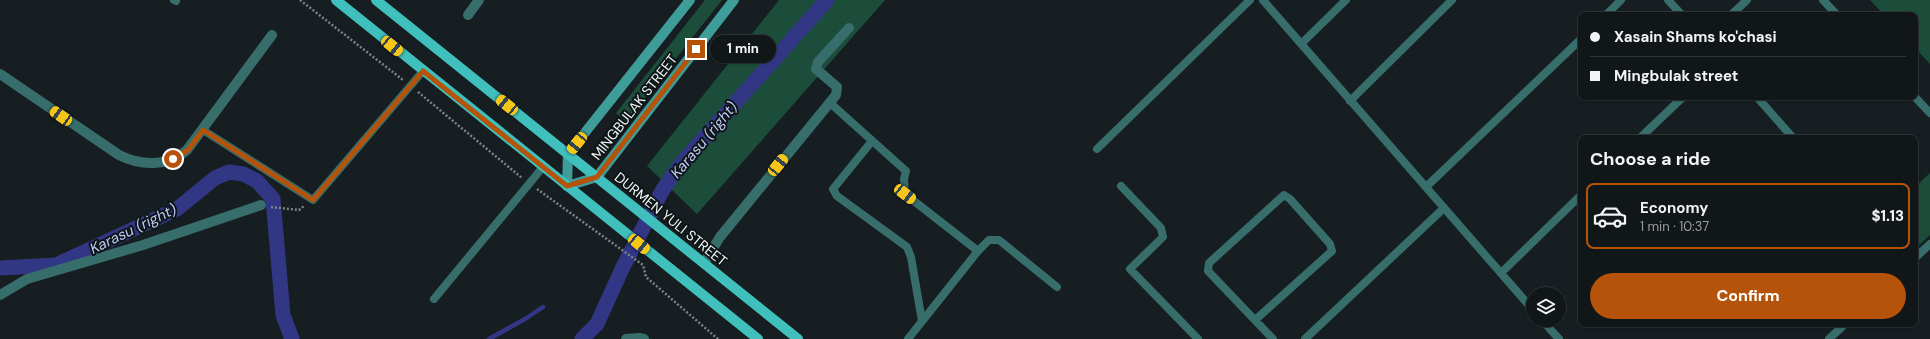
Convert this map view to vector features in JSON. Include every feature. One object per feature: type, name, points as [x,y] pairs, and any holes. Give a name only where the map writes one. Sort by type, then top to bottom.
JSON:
[{"type":"main road","points":[[336,0],[758,339]]},
{"type":"main road","name":"DURMEN YULI STREET","points":[[376,0],[798,339]]},
{"type":"main road","name":"MINGBULAK STREET","points":[[690,0],[568,154],[567,186],[597,177],[734,0]]},
{"type":"street","points":[[468,15],[480,0]]},
{"type":"street","points":[[704,263],[720,237],[836,95],[837,87],[816,69],[818,62],[849,28]]},
{"type":"street","points":[[0,74],[128,160],[139,163],[157,163],[182,155],[203,130],[272,35]]},
{"type":"street","points":[[0,295],[27,279],[143,245],[266,206]]},
{"type":"street","points":[[626,339],[644,339]]},
{"type":"lane","points":[[1097,149],[1250,0]]},
{"type":"lane","points":[[1263,0],[1526,302]]},
{"type":"lane","points":[[1301,44],[1346,0]]},
{"type":"lane","points":[[1350,101],[1452,0]]},
{"type":"lane","points":[[1609,12],[1621,0]]},
{"type":"lane","points":[[1668,0],[1679,12]]},
{"type":"lane","points":[[1734,12],[1746,0]]},
{"type":"lane","points":[[1823,0],[1834,12]]},
{"type":"lane","points":[[1426,187],[1578,41]]},
{"type":"lane","points":[[203,130],[313,200],[423,71]]},
{"type":"lane","points":[[1643,135],[1680,100]]},
{"type":"lane","points":[[1760,100],[1790,135]]},
{"type":"lane","points":[[1918,100],[1930,113]]},
{"type":"lane","points":[[829,102],[906,171],[904,178],[905,194],[978,251]]},
{"type":"lane","points":[[872,141],[833,189],[837,196],[907,247],[911,257],[922,321]]},
{"type":"lane","points":[[434,299],[528,183],[543,167]]},
{"type":"lane","points":[[1121,186],[1161,228],[1163,237],[1130,269],[1198,339]]},
{"type":"lane","points":[[1255,320],[1332,251],[1330,244],[1290,199],[1284,195],[1209,263],[1208,271],[1273,339]]},
{"type":"lane","points":[[1501,273],[1578,198]]},
{"type":"lane","points":[[1305,339],[1444,208]]},
{"type":"lane","points":[[908,339],[978,251],[989,240],[999,240],[1057,287]]},
{"type":"lane","points":[[1918,255],[1930,244]]},
{"type":"lane","points":[[1548,327],[1559,339]]},
{"type":"lane","points":[[1829,339],[1842,327]]},
{"type":"path","points":[[300,0],[410,86],[528,183],[644,265],[646,277],[718,339]]},
{"type":"path","points":[[266,206],[299,210]]},
{"type":"green space","points":[[705,0],[722,0],[626,122],[616,113]]},
{"type":"green space","points":[[779,0],[885,0],[697,214],[647,166]]},
{"type":"green space","points":[[1870,0],[1930,0],[1930,64],[1918,51],[1918,12],[1881,12]]},
{"type":"green space","points":[[1930,173],[1930,235],[1918,246],[1918,184]]},
{"type":"waterway","name":"Karasu (right)","points":[[582,339],[597,324],[622,269],[662,191],[679,166],[827,0]]},
{"type":"waterway","name":"Karasu (right)","points":[[0,268],[56,265],[177,209],[215,178],[229,172],[243,174],[257,181],[273,199],[283,315],[292,339]]},
{"type":"waterway","points":[[489,339],[543,307]]},
{"type":"route","points":[[173,159],[182,155],[188,150],[203,130],[313,200],[423,71],[567,186],[597,177],[696,49]]}]
